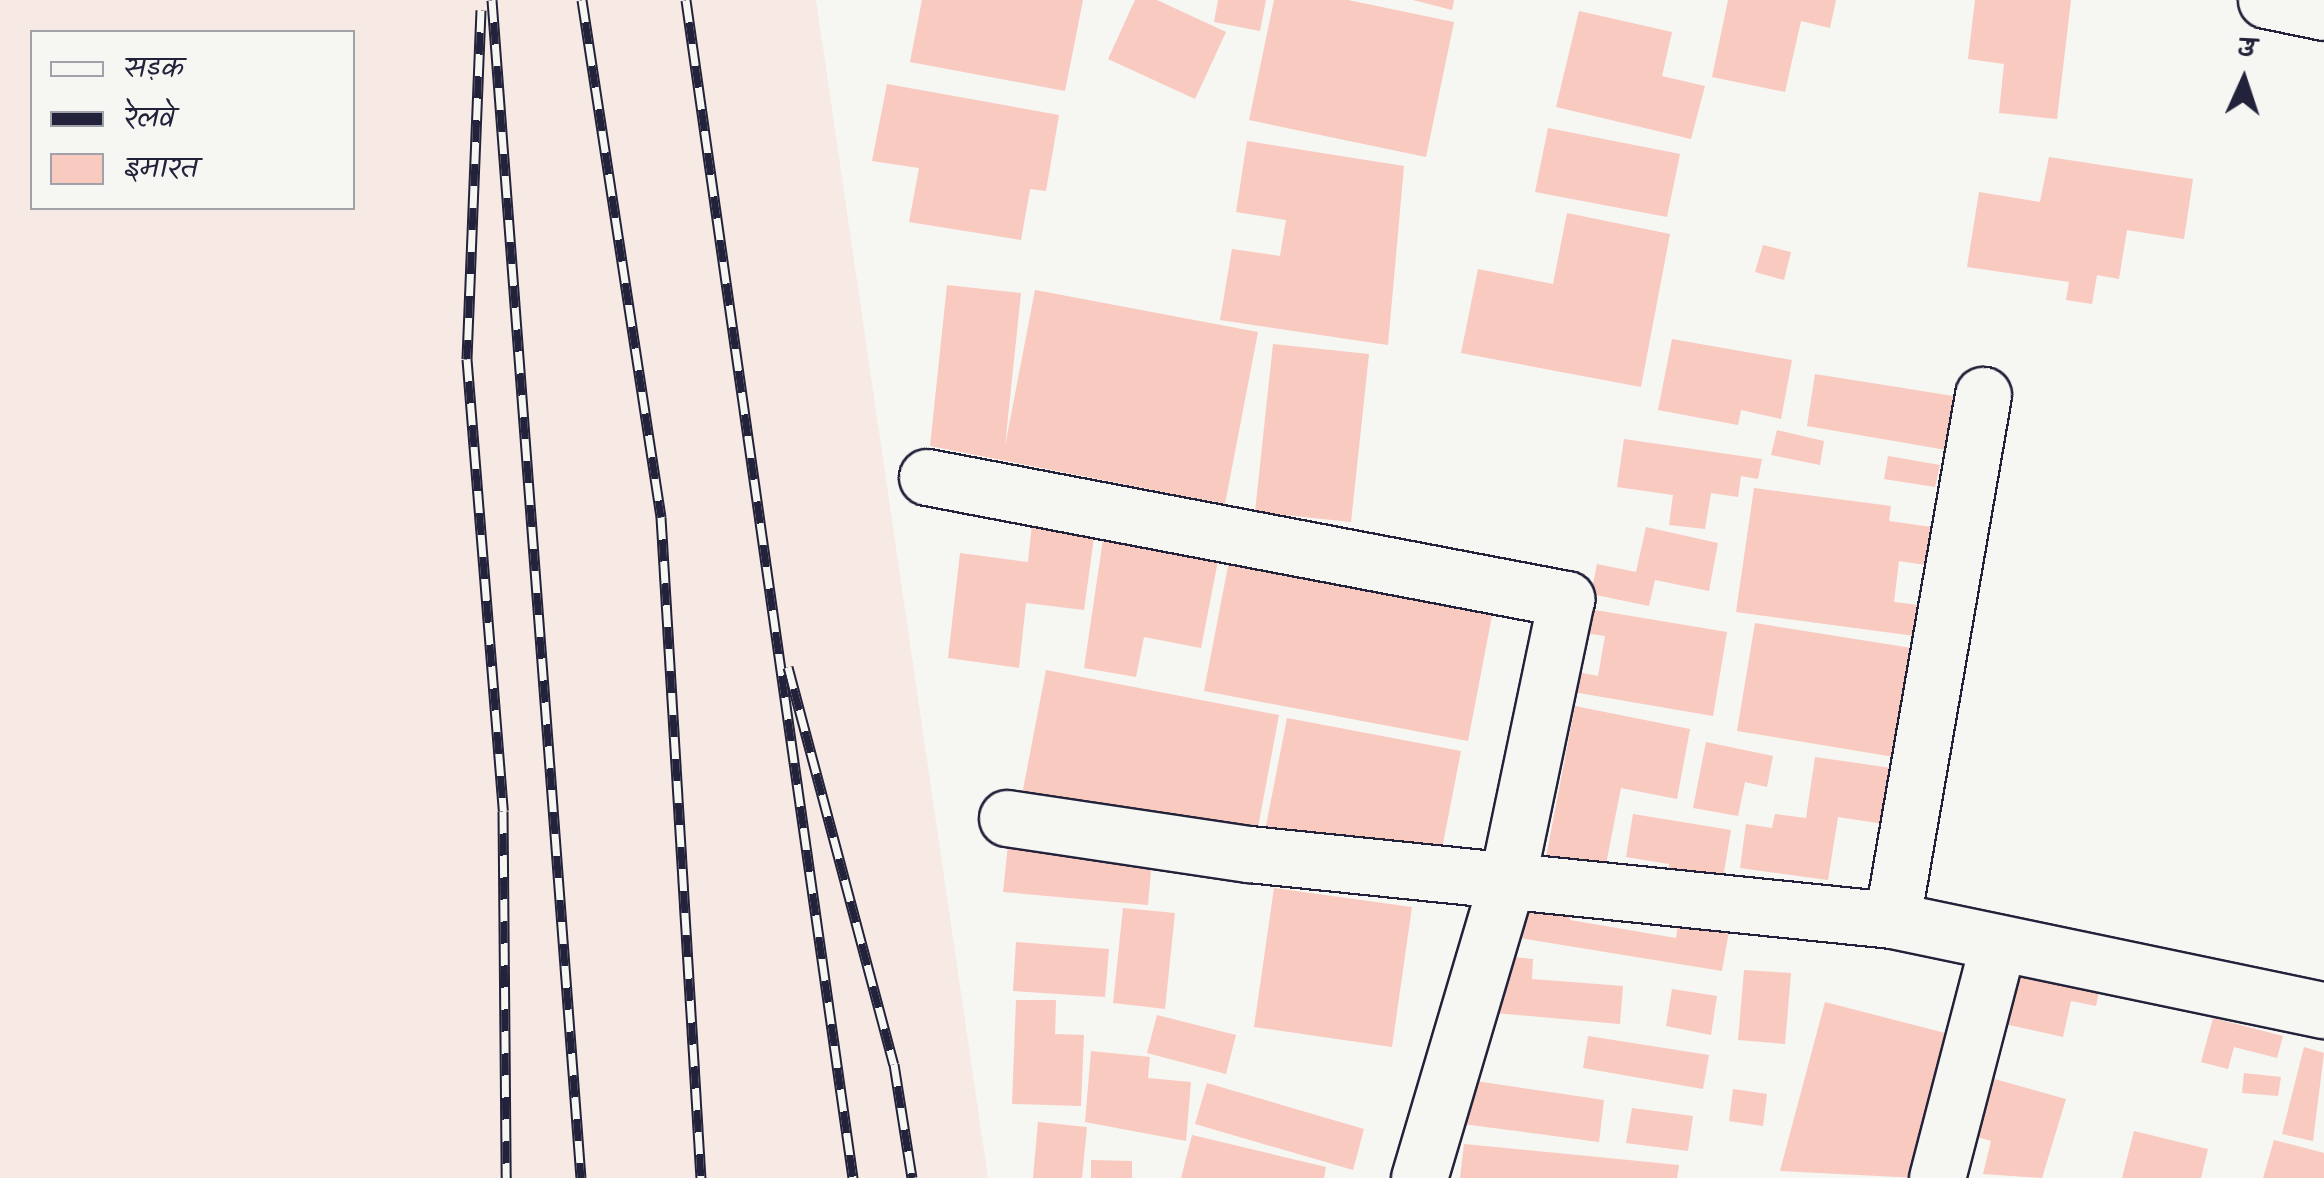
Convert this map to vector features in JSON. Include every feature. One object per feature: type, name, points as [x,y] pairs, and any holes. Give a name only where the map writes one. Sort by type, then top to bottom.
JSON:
[{"type":"street","points":[[2266,0],[2324,12]]},
{"type":"street","points":[[1892,920],[1984,395]]},
{"type":"street","points":[[927,477],[1566,599],[1507,880],[1419,1178]]},
{"type":"street","points":[[1007,818],[1507,880],[1892,920],[2324,1010]]},
{"type":"street","points":[[1937,1178],[1998,943]]},
{"type":"shaded area","points":[[0,0],[816,0],[988,1178],[0,1178]]},
{"type":"building","points":[[922,0],[1083,0],[1065,91],[910,62]]},
{"type":"building","points":[[1135,0],[1157,0],[1226,32],[1195,99],[1108,59]]},
{"type":"building","points":[[1218,0],[1266,0],[1260,31],[1214,22]]},
{"type":"building","points":[[1274,0],[1348,0],[1454,22],[1426,157],[1249,120]]},
{"type":"building","points":[[1413,0],[1454,0],[1452,10]]},
{"type":"building","points":[[1728,0],[1836,0],[1830,28],[1801,21],[1785,92],[1712,77]]},
{"type":"building","points":[[1975,0],[2071,0],[2057,119],[1999,113],[2004,64],[1968,59]]},
{"type":"building","points":[[1579,11],[1672,32],[1662,76],[1705,86],[1691,139],[1556,107]]},
{"type":"building","points":[[887,84],[1059,115],[1046,191],[1030,189],[1021,240],[909,222],[919,168],[872,161]]},
{"type":"building","points":[[1548,128],[1680,154],[1667,217],[1535,192]]},
{"type":"building","points":[[1247,141],[1404,166],[1388,345],[1220,320],[1232,249],[1280,256],[1286,220],[1236,212]]},
{"type":"building","points":[[2049,157],[2193,179],[2184,239],[2127,230],[2119,279],[2097,275],[2092,304],[2066,300],[2069,282],[1967,267],[1979,192],[2040,202]]},
{"type":"building","points":[[1567,213],[1670,234],[1641,387],[1461,353],[1478,269],[1553,284]]},
{"type":"building","points":[[1763,245],[1791,252],[1784,280],[1755,272]]},
{"type":"building","points":[[947,285],[1021,293],[1005,446],[1035,290],[1258,332],[1225,504],[930,446]]},
{"type":"building","points":[[1672,339],[1792,360],[1781,419],[1741,410],[1738,425],[1658,410]]},
{"type":"building","points":[[1273,344],[1369,354],[1351,522],[1255,512]]},
{"type":"building","points":[[1815,374],[1966,398],[1958,452],[1807,426]]},
{"type":"building","points":[[1777,430],[1824,441],[1820,465],[1771,455]]},
{"type":"building","points":[[1624,439],[1762,459],[1758,479],[1741,476],[1738,497],[1711,493],[1705,529],[1669,525],[1673,495],[1617,487]]},
{"type":"building","points":[[1888,456],[1940,465],[1935,487],[1884,479]]},
{"type":"building","points":[[1754,488],[1891,506],[1889,521],[1946,529],[1939,567],[1899,561],[1894,602],[1935,607],[1930,638],[1736,612]]},
{"type":"building","points":[[1033,514],[1096,523],[1084,610],[1026,603],[1019,668],[948,658],[960,553],[1028,562]]},
{"type":"building","points":[[1106,519],[1222,540],[1201,648],[1144,637],[1136,677],[1084,668]]},
{"type":"building","points":[[1646,527],[1718,543],[1709,591],[1655,580],[1649,606],[1591,594],[1597,564],[1636,572]]},
{"type":"building","points":[[1232,545],[1496,595],[1468,741],[1204,691]]},
{"type":"building","points":[[1589,609],[1727,632],[1713,716],[1573,692],[1577,672],[1598,676],[1605,636],[1584,633]]},
{"type":"building","points":[[1755,623],[1924,650],[1906,759],[1737,731]]},
{"type":"building","points":[[1046,670],[1279,715],[1256,838],[1022,795]]},
{"type":"building","points":[[1575,706],[1690,729],[1677,799],[1621,788],[1605,869],[1546,857]]},
{"type":"building","points":[[1287,718],[1461,751],[1439,864],[1265,831]]},
{"type":"building","points":[[1706,742],[1773,756],[1767,787],[1745,782],[1738,816],[1693,808]]},
{"type":"building","points":[[1815,757],[1898,769],[1890,825],[1838,817],[1828,880],[1740,868],[1746,824],[1772,828],[1775,814],[1806,818]]},
{"type":"building","points":[[1633,814],[1731,830],[1721,890],[1666,881],[1669,864],[1626,857]]},
{"type":"building","points":[[1009,835],[1153,848],[1148,905],[1003,892]]},
{"type":"building","points":[[1274,888],[1412,907],[1392,1047],[1254,1027]]},
{"type":"building","points":[[1515,888],[1574,898],[1570,920],[1676,938],[1679,917],[1730,925],[1722,971],[1507,936]]},
{"type":"building","points":[[1123,908],[1175,913],[1165,1009],[1113,1003]]},
{"type":"building","points":[[1016,942],[1109,949],[1105,997],[1013,991]]},
{"type":"building","points":[[1500,956],[1533,959],[1532,979],[1623,986],[1620,1024],[1495,1013]]},
{"type":"building","points":[[2013,967],[2100,987],[2096,1006],[2071,1001],[2063,1037],[2000,1023]]},
{"type":"building","points":[[1744,970],[1791,973],[1785,1044],[1738,1040]]},
{"type":"building","points":[[1672,989],[1717,996],[1711,1035],[1666,1026]]},
{"type":"building","points":[[1016,1000],[1056,1000],[1055,1034],[1084,1035],[1081,1106],[1012,1104]]},
{"type":"building","points":[[1825,1002],[1953,1035],[1917,1178],[1780,1171]]},
{"type":"building","points":[[1157,1015],[1236,1035],[1226,1074],[1147,1053]]},
{"type":"building","points":[[2213,1018],[2283,1036],[2277,1058],[2234,1047],[2228,1069],[2201,1062]]},
{"type":"building","points":[[1588,1036],[1709,1055],[1703,1089],[1583,1068]]},
{"type":"building","points":[[2304,1047],[2324,1053],[2313,1141],[2282,1134]]},
{"type":"building","points":[[1091,1051],[1150,1057],[1148,1078],[1191,1082],[1186,1141],[1085,1122]]},
{"type":"building","points":[[2244,1073],[2281,1077],[2278,1096],[2242,1093]]},
{"type":"building","points":[[1991,1078],[2066,1099],[2042,1178],[1983,1174],[1991,1141],[1974,1136]]},
{"type":"building","points":[[1468,1080],[1604,1100],[1599,1142],[1463,1124]]},
{"type":"building","points":[[1207,1083],[1364,1129],[1353,1170],[1195,1124]]},
{"type":"building","points":[[1733,1089],[1767,1094],[1763,1126],[1729,1121]]},
{"type":"building","points":[[1632,1108],[1693,1116],[1688,1151],[1626,1143]]},
{"type":"building","points":[[1038,1122],[1087,1127],[1082,1178],[1033,1178]]},
{"type":"building","points":[[2134,1131],[2208,1149],[2201,1178],[2122,1178]]},
{"type":"building","points":[[1192,1135],[1326,1167],[1324,1178],[1181,1178]]},
{"type":"building","points":[[2274,1140],[2324,1153],[2324,1178],[2263,1178]]},
{"type":"building","points":[[1464,1144],[1679,1165],[1677,1178],[1460,1178]]},
{"type":"building","points":[[1091,1160],[1132,1161],[1132,1178],[1091,1178]]},
{"type":"railway","points":[[492,0],[581,1178]]},
{"type":"railway","points":[[582,0],[661,517],[701,1178]]},
{"type":"railway","points":[[686,0],[853,1178]]},
{"type":"railway","points":[[481,10],[467,359],[503,811],[506,1178]]},
{"type":"railway","points":[[788,667],[894,1064],[912,1178]]}]
